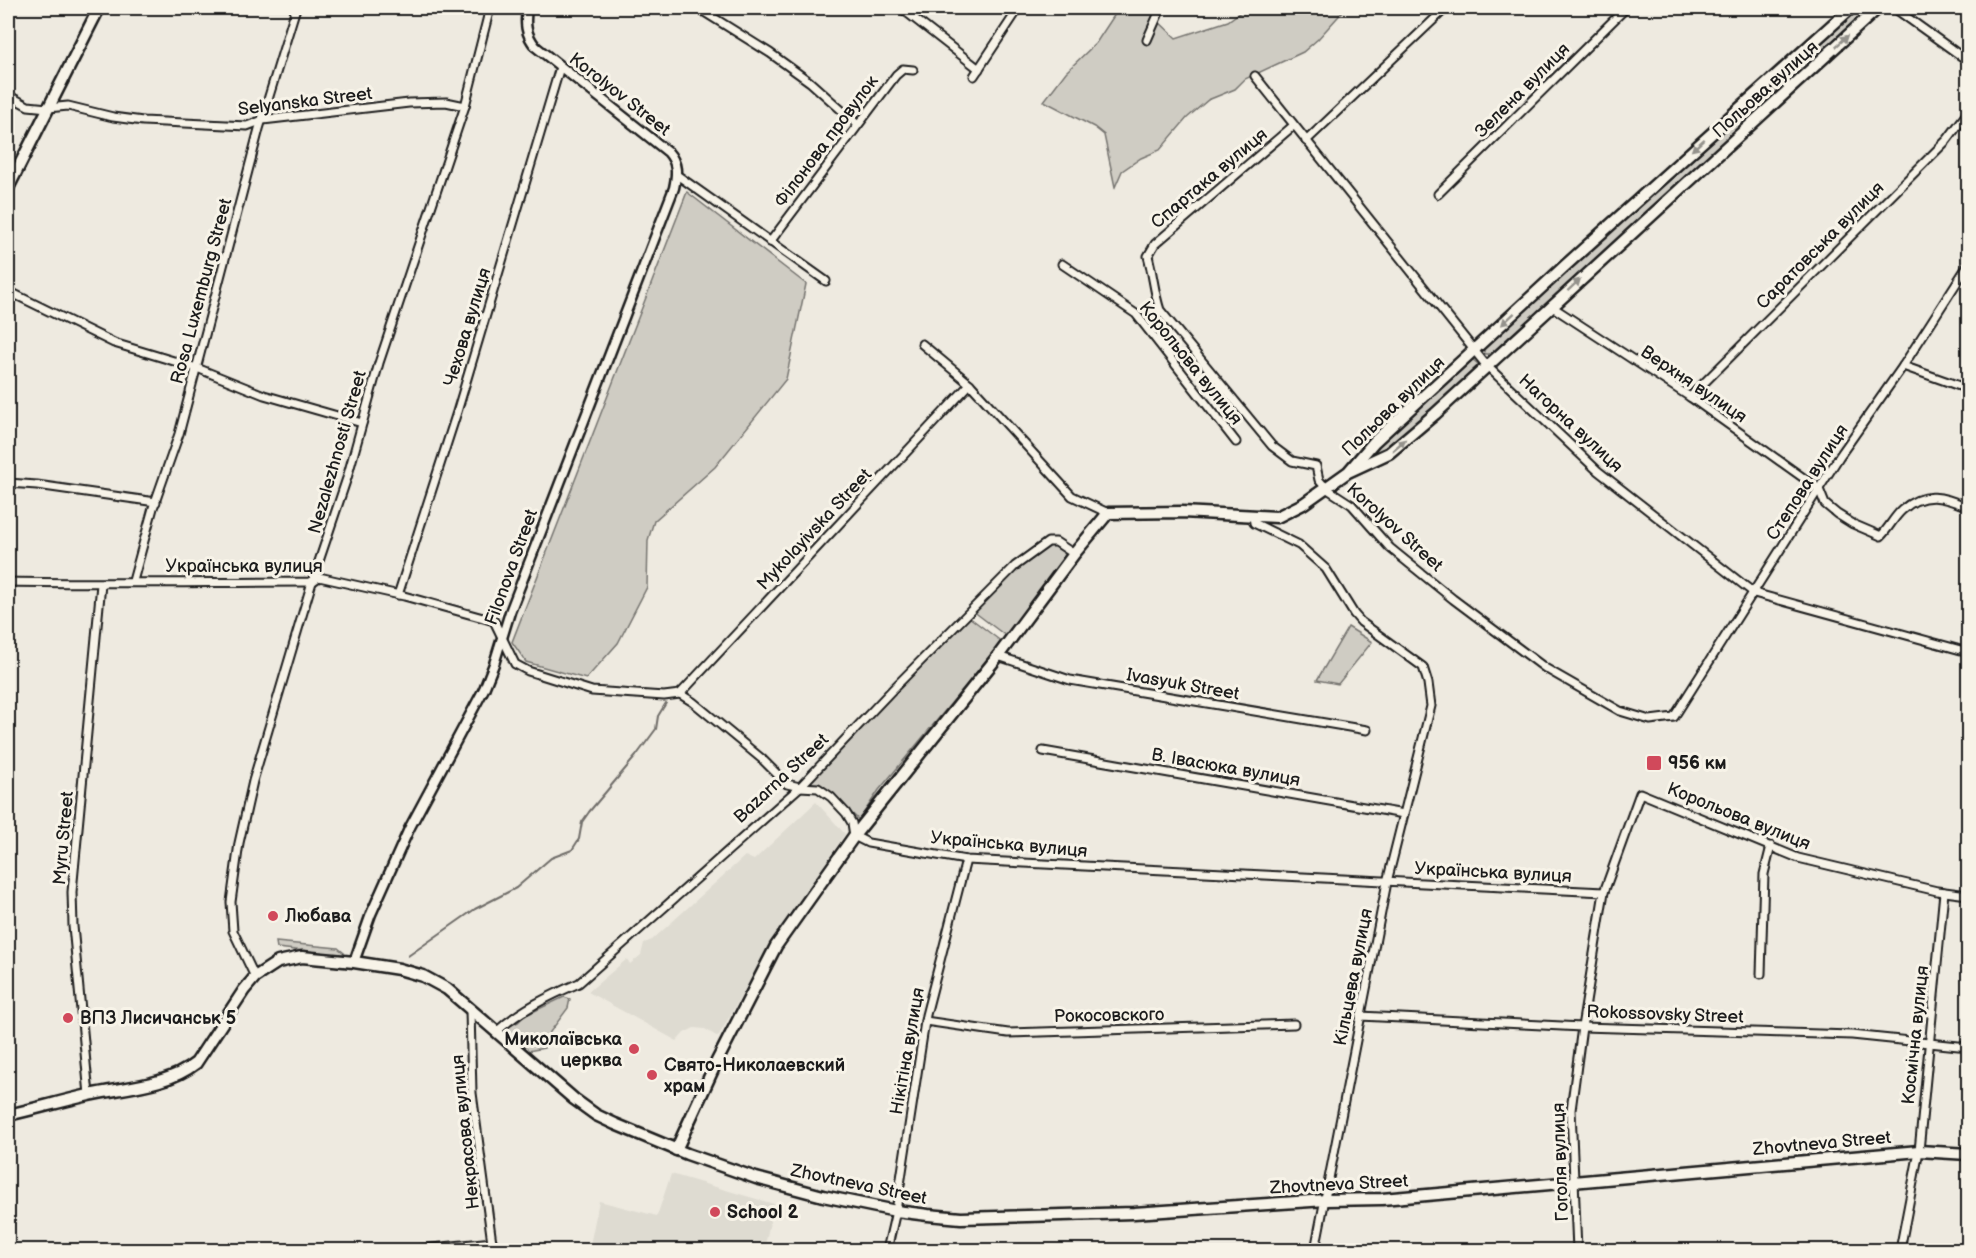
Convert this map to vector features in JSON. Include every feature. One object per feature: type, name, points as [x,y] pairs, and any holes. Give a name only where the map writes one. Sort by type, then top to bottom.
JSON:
[{"type":"main road","points":[[8,188],[99,8]]},
{"type":"main road","name":"Польова вулиця","points":[[1348,472],[1374,442],[1584,248],[1851,8]]},
{"type":"main road","name":"Польова вулиця","points":[[1348,472],[1389,453],[1435,414],[1878,8]]},
{"type":"main road","points":[[676,1149],[715,1065],[776,946],[854,836],[998,656],[1074,554],[1108,513],[1182,512],[1277,517],[1304,504],[1348,472]]},
{"type":"main road","name":"Zhovtneva Street","points":[[8,1115],[164,1080],[187,1071],[196,1064],[255,977],[278,962],[302,957],[399,969],[423,976],[447,989],[584,1107],[615,1124],[756,1178],[823,1196],[896,1211],[961,1218],[1134,1213],[1490,1190],[1575,1180],[1919,1151],[1968,1154]]},
{"type":"street","name":"Rosa Luxemburg Street","points":[[133,581],[179,434],[259,129],[296,8]]},
{"type":"street","name":"Nezalezhnosti Street","points":[[255,977],[233,931],[231,902],[239,843],[256,771],[312,582],[347,478],[378,363],[465,106],[490,8]]},
{"type":"street","name":"Korolyov Street","points":[[527,8],[525,23],[531,41],[560,67],[668,152],[676,165],[677,175],[826,281]]},
{"type":"street","points":[[699,8],[810,81],[857,124]]},
{"type":"street","points":[[901,8],[976,72],[1019,8]]},
{"type":"street","points":[[1147,40],[1161,8]]},
{"type":"street","points":[[1306,141],[1446,8]]},
{"type":"street","name":"Зелена вулиця","points":[[1438,194],[1626,8]]},
{"type":"street","points":[[1894,8],[1968,61]]},
{"type":"street","name":"Чехова вулиця","points":[[398,595],[457,412],[560,67]]},
{"type":"street","name":"Філонова провулок","points":[[770,242],[896,75],[903,69],[913,70]]},
{"type":"street","name":"Нагорна вулиця","points":[[1255,76],[1486,365],[1598,471],[1754,593],[1968,652]]},
{"type":"street","name":"Selyanska Street","points":[[8,95],[28,106],[48,108],[68,106],[112,117],[184,124],[248,126],[263,120],[409,103],[446,102],[465,106]]},
{"type":"street","name":"Саратовська вулиця","points":[[1690,397],[1947,140],[1968,112]]},
{"type":"street","name":"Спартака вулиця","points":[[1148,256],[1155,244],[1293,126]]},
{"type":"street","name":"Filonova Street","points":[[354,962],[370,914],[409,829],[484,689],[510,612],[674,188],[677,175]]},
{"type":"street","name":"Korolyov Street","points":[[1148,256],[1160,310],[1272,446],[1292,461],[1316,466],[1319,480],[1326,488],[1352,506],[1390,548],[1545,668],[1620,711],[1650,720],[1674,717]]},
{"type":"street","name":"Корольова вулиця","points":[[1062,264],[1136,314],[1214,417],[1236,442]]},
{"type":"street","name":"Степова вулиця","points":[[1674,717],[1819,489],[1903,366],[1968,265]]},
{"type":"street","points":[[8,291],[114,343],[197,368],[264,394],[362,423]]},
{"type":"street","name":"Верхня вулиця","points":[[1551,306],[1690,397],[1819,489],[1825,504],[1853,524],[1881,536],[1901,511],[1914,501],[1931,495],[1968,507]]},
{"type":"street","points":[[922,344],[970,384],[1072,496],[1108,513]]},
{"type":"street","points":[[1903,366],[1968,389]]},
{"type":"street","name":"Mykolayivska Street","points":[[680,694],[970,384]]},
{"type":"street","points":[[8,483],[156,502]]},
{"type":"street","name":"Кільцева вулиця","points":[[1253,516],[1254,522],[1262,528],[1299,545],[1326,569],[1361,622],[1423,666],[1428,683],[1430,711],[1387,882],[1315,1251]]},
{"type":"street","name":"Bazarna Street","points":[[496,1032],[510,1019],[579,983],[800,787],[1015,566],[1048,542],[1056,542],[1074,554]]},
{"type":"street","name":"Українська вулиця","points":[[8,582],[101,584],[133,581],[312,582],[320,577],[494,621],[515,664],[528,671],[592,691],[664,696],[680,694]]},
{"type":"street","name":"Myru Street","points":[[89,1095],[73,926],[72,892],[101,584]]},
{"type":"street","name":"Ivasyuk Street","points":[[998,656],[1070,681],[1367,730]]},
{"type":"street","points":[[680,694],[693,702],[762,759],[787,784],[818,788],[831,797],[852,823],[854,836]]},
{"type":"street","name":"В. Івасюка вулиця","points":[[1043,751],[1404,814]]},
{"type":"street","name":"Корольова вулиця","points":[[1640,793],[1798,858],[1944,892],[1968,895]]},
{"type":"street","name":"Гоголя вулиця","points":[[1577,1251],[1571,1110],[1582,1027],[1604,892],[1640,793]]},
{"type":"street","name":"Українська вулиця","points":[[854,836],[868,843],[966,860],[1604,892]]},
{"type":"street","points":[[1761,974],[1764,874],[1771,846]]},
{"type":"street","name":"Нікітіна вулиця","points":[[887,1251],[896,1211],[925,1021],[966,860]]},
{"type":"street","name":"Космічна вулиця","points":[[1900,1251],[1919,1151],[1944,892]]},
{"type":"street","name":"Некрасова вулиця","points":[[470,1010],[472,1093],[494,1251]]},
{"type":"street","name":"Rokossovsky Street","points":[[1360,1016],[1582,1027],[1852,1035],[1968,1047]]},
{"type":"street","name":"Рокосовского","points":[[925,1021],[1008,1033],[1294,1024]]},
{"type":"street","points":[[412,1251],[493,1242]]},
{"type":"shaded area","points":[[1119,8],[1158,8],[1152,19],[1158,21],[1176,38],[1228,21],[1246,8],[1346,8],[1303,52],[1245,79],[1235,89],[1208,100],[1187,118],[1160,150],[1141,158],[1122,171],[1115,187],[1104,135],[1094,127],[1044,101],[1066,72],[1096,43]]},
{"type":"shaded area","points":[[1857,8],[1873,8],[1493,354],[1485,354],[1484,344]]},
{"type":"shaded area","points":[[687,192],[806,284],[786,379],[715,467],[654,521],[648,540],[647,587],[618,643],[586,679],[526,662],[512,642]]},
{"type":"shaded area","points":[[1472,359],[1478,364],[1477,369],[1393,445],[1380,452],[1374,451],[1377,445]]},
{"type":"shaded area","points":[[1049,545],[1058,546],[1067,555],[1006,636],[973,611],[1009,576]]},
{"type":"shaded area","points":[[969,617],[1002,642],[879,790],[859,820],[829,792],[809,783]]},
{"type":"shaded area","points":[[1348,627],[1372,642],[1338,684],[1317,680]]},
{"type":"shaded area","points":[[816,802],[845,834],[770,945],[718,1037],[705,1029],[694,1028],[684,1033],[677,1041],[588,992],[627,959],[630,964],[641,955],[644,943],[652,940],[745,856],[754,860]]},
{"type":"shaded area","points":[[276,942],[338,948],[344,953],[341,955],[277,948]]},
{"type":"shaded area","points":[[564,997],[570,999],[568,1008],[550,1032],[544,1048],[528,1051],[511,1039],[506,1032],[509,1026],[524,1016]]},
{"type":"shaded area","name":"School 2","points":[[671,1174],[774,1204],[764,1250],[589,1250],[599,1201],[657,1216]]},
{"type":"waterway","points":[[408,956],[475,909],[516,888],[551,858],[572,850],[579,839],[582,822],[656,729],[658,716],[666,703]]},
{"type":"place","name":"956 км","points":[[1654,763]]},
{"type":"place","name":"Любава","points":[[273,916]]},
{"type":"place","name":"ВПЗ Лисичанськ 5","points":[[68,1018]]},
{"type":"place","name":"Миколаївська церква","points":[[634,1049]]},
{"type":"place","name":"Свято-Николаевский храм","points":[[652,1075]]},
{"type":"place","name":"School 2","points":[[715,1212]]}]
